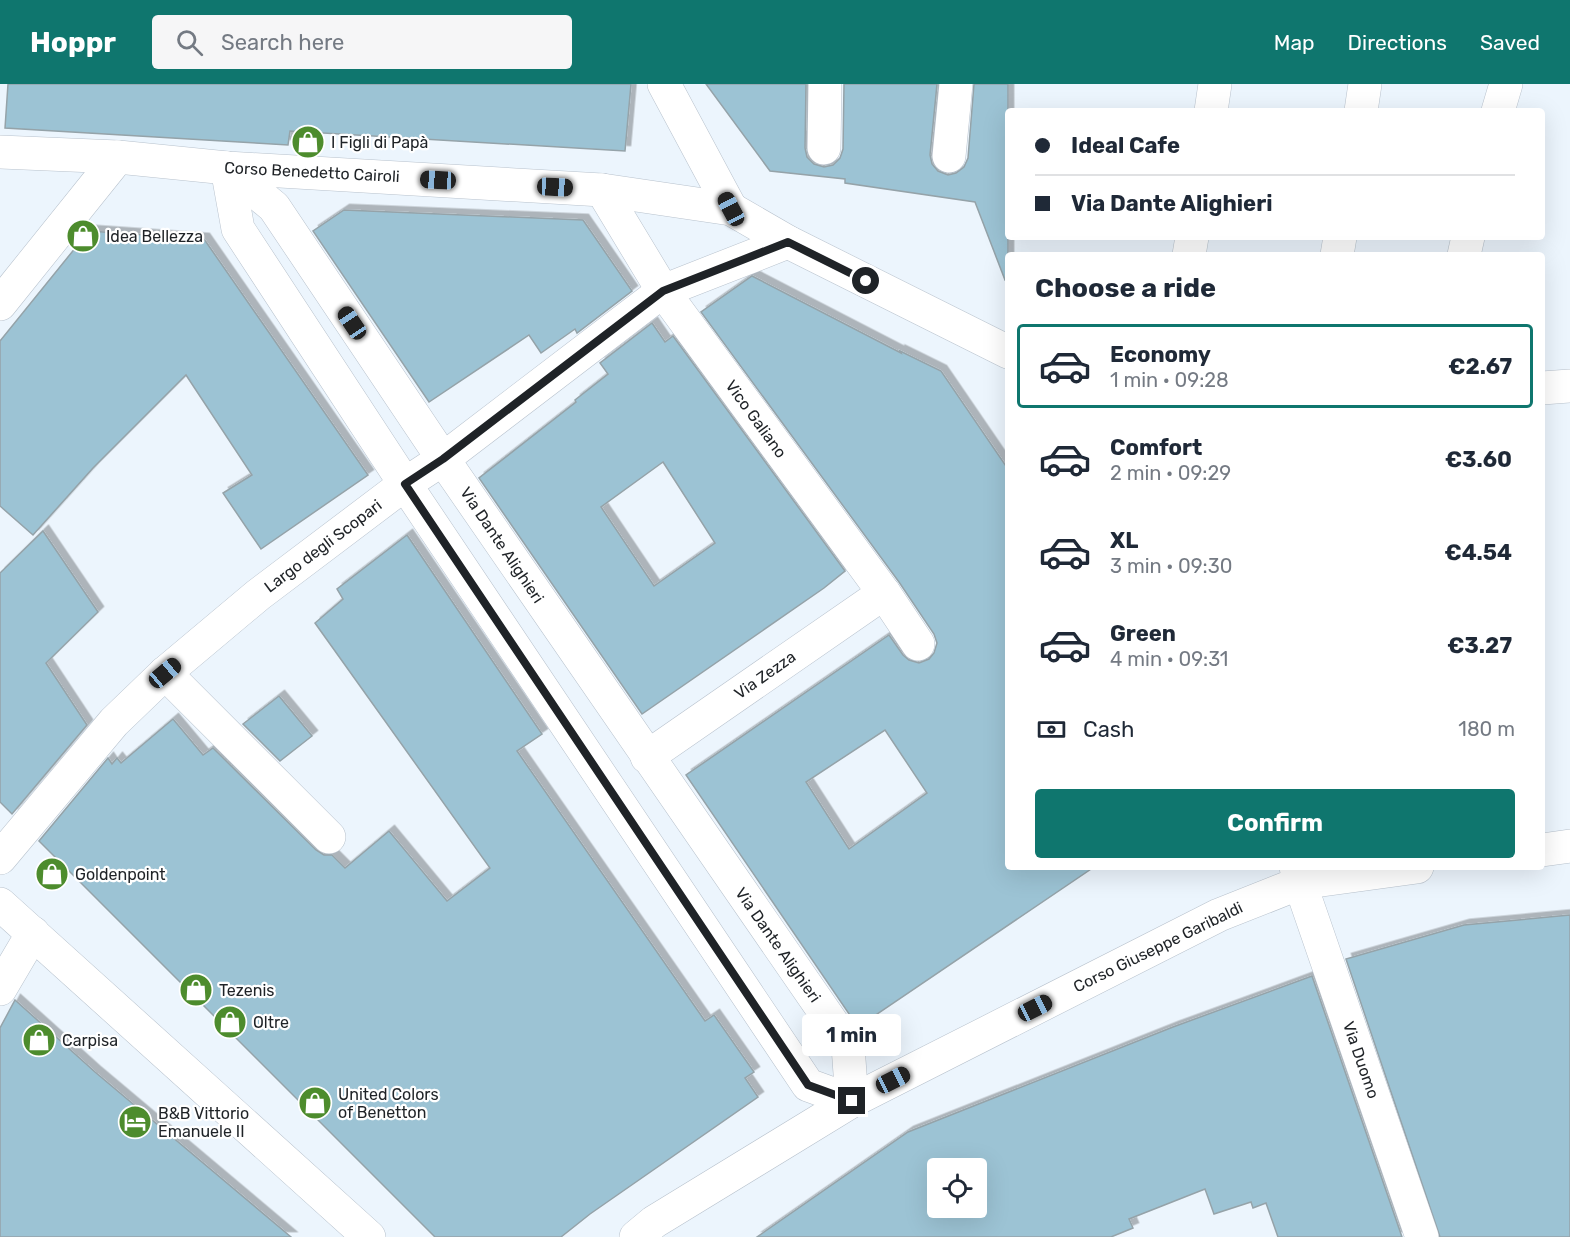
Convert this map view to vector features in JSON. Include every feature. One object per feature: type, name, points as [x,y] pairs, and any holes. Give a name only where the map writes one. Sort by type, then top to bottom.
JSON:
[{"type":"street","points":[[663,84],[731,209],[788,242],[1005,350]]},
{"type":"street","points":[[824,148],[825,84]]},
{"type":"street","points":[[950,156],[956,84]]},
{"type":"street","points":[[1211,108],[1215,84]]},
{"type":"street","points":[[1361,108],[1365,84]]},
{"type":"street","points":[[1499,108],[1506,84]]},
{"type":"street","name":"Corso Benedetto Cairoli","points":[[0,152],[118,157],[228,168],[602,190],[731,209]]},
{"type":"street","points":[[0,304],[118,157]]},
{"type":"street","points":[[228,168],[238,229],[405,484],[808,1085],[852,1101]]},
{"type":"street","name":"Via Dante Alighieri","points":[[228,168],[274,207],[443,459],[848,1046],[852,1101]]},
{"type":"street","name":"Vico Galiano","points":[[602,190],[663,291],[884,593],[918,644]]},
{"type":"street","name":"Largo degli Scopari","points":[[0,858],[114,722],[165,673],[258,595],[405,484],[443,459],[663,291],[788,242]]},
{"type":"street","points":[[1545,388],[1570,386]]},
{"type":"street","name":"Via Zezza","points":[[647,757],[884,593]]},
{"type":"street","points":[[165,673],[329,837]]},
{"type":"street","points":[[1545,850],[1570,846]]},
{"type":"street","name":"Corso Giuseppe Garibaldi","points":[[636,1237],[654,1222],[852,1101],[1298,875],[1372,870]]},
{"type":"street","name":"Via Duomo","points":[[1298,875],[1422,1237]]},
{"type":"street","points":[[0,904],[369,1237]]},
{"type":"street","points":[[0,989],[33,933]]},
{"type":"building","points":[[8,84],[631,84],[625,151],[290,131],[288,145],[5,128]]},
{"type":"building","points":[[706,84],[806,84],[805,148],[807,157],[814,164],[824,167],[833,165],[840,158],[843,149],[844,84],[937,84],[930,155],[932,164],[938,171],[948,175],[964,167],[968,158],[974,84],[1008,84],[1008,108],[1005,108],[1005,240],[1008,240],[1008,252],[1005,252],[1005,280],[975,202],[845,183],[845,179],[770,171]]},
{"type":"building","points":[[344,210],[583,220],[632,291],[577,333],[575,329],[541,353],[529,335],[429,402],[313,231]]},
{"type":"building","points":[[89,231],[204,239],[368,475],[261,549],[223,493],[252,475],[186,375],[93,468],[33,535],[0,506],[0,341]]},
{"type":"building","points":[[752,276],[901,353],[900,351],[941,371],[1005,465],[1005,870],[1090,870],[858,1027],[686,775],[889,635],[909,660],[919,663],[929,659],[937,643],[934,634],[899,582],[701,312]],"holes":[[[885,730],[927,793],[849,849],[806,782]]]},
{"type":"building","points":[[652,323],[665,342],[673,336],[845,571],[824,588],[642,714],[479,478],[608,374],[600,363]],"holes":[[[663,462],[715,543],[654,586],[601,507]]]},
{"type":"building","points":[[43,531],[98,612],[46,663],[87,725],[12,814],[0,802],[0,573]]},
{"type":"building","points":[[407,535],[542,734],[517,751],[705,1021],[714,1015],[754,1072],[745,1078],[758,1097],[590,1214],[561,1237],[435,1237],[39,841],[108,758],[112,764],[117,758],[121,763],[173,719],[203,755],[213,748],[316,850],[324,855],[332,855],[345,868],[389,831],[447,901],[490,868],[315,623],[343,599],[337,589]]},
{"type":"building","points":[[279,696],[312,736],[280,761],[243,724]]},
{"type":"building","points":[[1570,915],[1570,1237],[1440,1237],[1346,959],[1464,925]]},
{"type":"building","points":[[1312,976],[1402,1237],[1278,1237],[1266,1203],[1253,1208],[1251,1202],[1214,1214],[1205,1189],[1129,1219],[1133,1228],[1111,1237],[757,1237],[908,1132],[1173,1027]]},
{"type":"building","points":[[15,1000],[95,1072],[291,1237],[0,1237],[0,1028]]},
{"type":"place","name":"I Figli di Papà","points":[[308,142]]},
{"type":"place","name":"Idea Bellezza","points":[[83,236]]},
{"type":"place","name":"Goldenpoint","points":[[52,874]]},
{"type":"place","name":"Tezenis","points":[[196,990]]},
{"type":"place","name":"Oltre","points":[[230,1022]]},
{"type":"place","name":"Carpisa","points":[[39,1040]]},
{"type":"place","name":"United Colors of Benetton","points":[[315,1103]]},
{"type":"place","name":"B&B Vittorio Emanuele II","points":[[135,1122]]},
{"type":"route","points":[[852,1101],[808,1085],[405,484],[443,459],[663,291],[788,242],[866,281]]}]
